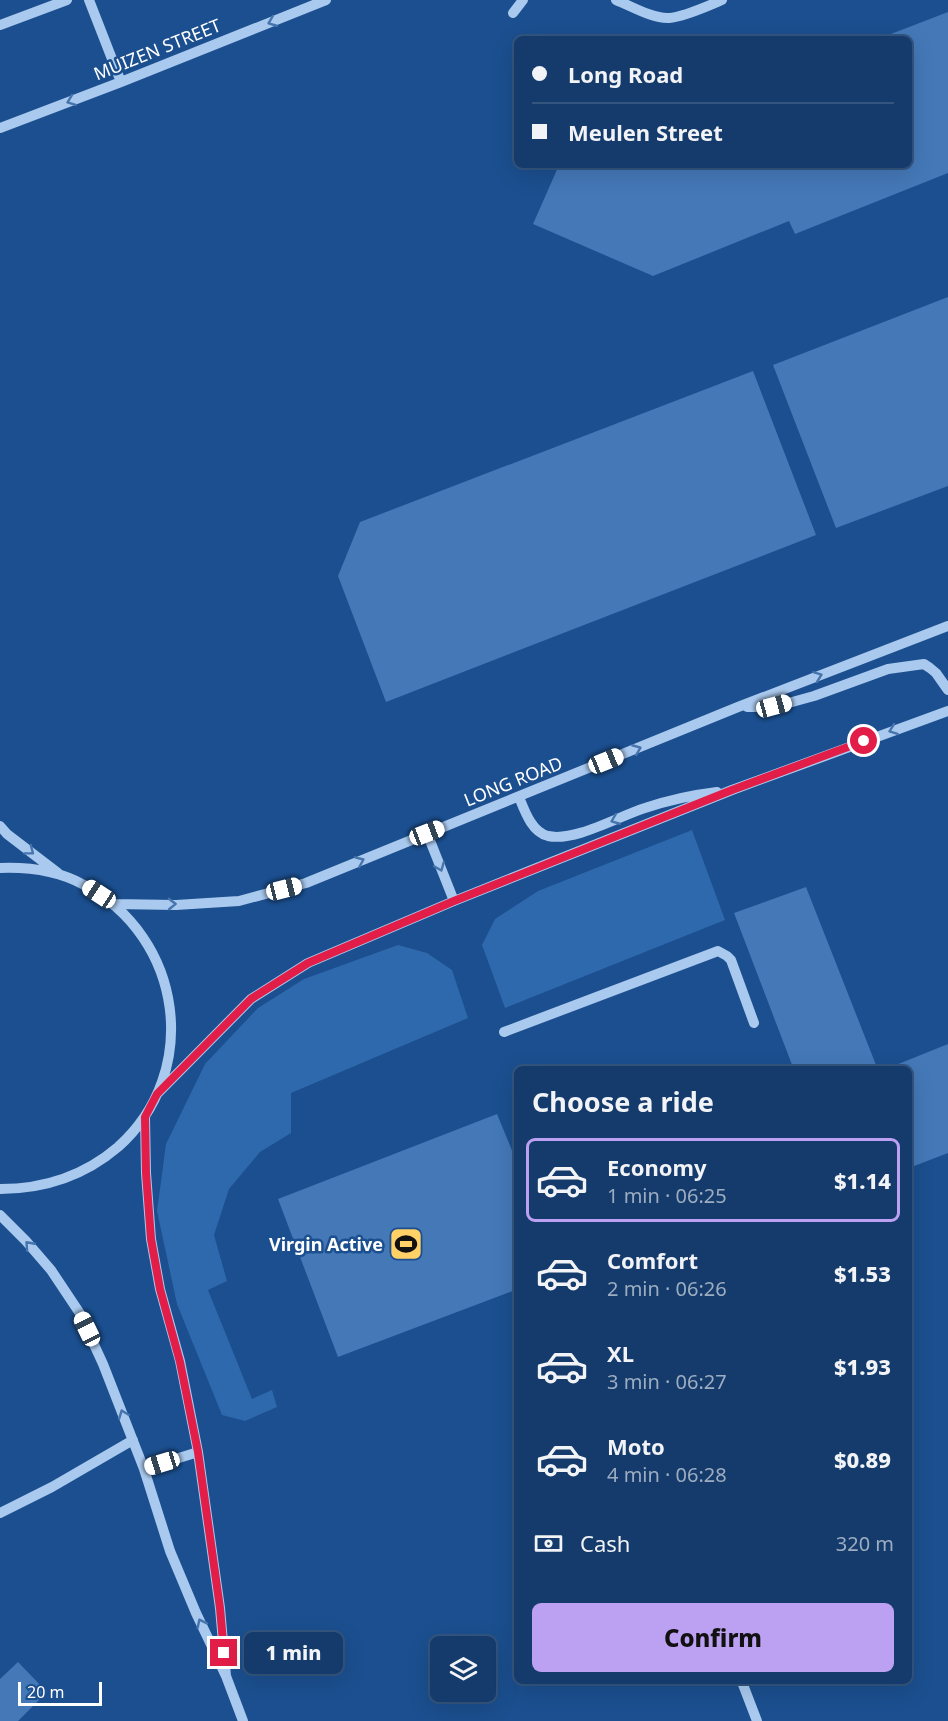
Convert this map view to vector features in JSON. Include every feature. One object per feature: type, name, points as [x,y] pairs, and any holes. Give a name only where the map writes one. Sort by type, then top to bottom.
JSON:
[{"type":"street","points":[[0,25],[67,0]]},
{"type":"street","points":[[89,0],[121,82]]},
{"type":"street","name":"MUIZEN STREET","points":[[0,128],[326,0]]},
{"type":"street","points":[[513,13],[523,0]]},
{"type":"street","points":[[616,0],[644,12],[668,18],[722,0]]},
{"type":"street","name":"LONG ROAD","points":[[114,904],[176,905],[239,901],[306,883],[738,708],[948,626]]},
{"type":"street","points":[[738,708],[774,706],[814,696],[888,669],[924,664],[936,673],[948,690]]},
{"type":"street","points":[[157,1094],[251,999],[308,963],[454,901],[732,790],[948,711]]},
{"type":"street","points":[[519,797],[524,811],[539,832],[559,837],[572,835],[644,808],[689,795],[732,790]]},
{"type":"street","points":[[0,826],[7,834],[61,875]]},
{"type":"street","points":[[427,833],[454,901]]},
{"type":"street","points":[[0,868],[24,868],[61,875],[84,885],[114,904],[135,925],[152,949],[162,972],[170,1004],[171,1041],[167,1065],[157,1094],[145,1117],[129,1137],[106,1157],[86,1170],[67,1178],[37,1187],[0,1189]]},
{"type":"street","points":[[504,1032],[718,951],[731,960],[754,1023]]},
{"type":"street","points":[[145,1117],[151,1239],[160,1289],[180,1362],[198,1452],[220,1608],[226,1676]]},
{"type":"street","points":[[0,1215],[51,1270],[79,1312],[103,1364],[133,1440],[170,1551],[226,1676],[243,1721]]},
{"type":"street","points":[[0,1513],[52,1487],[133,1440]]},
{"type":"street","points":[[144,1469],[198,1452]]},
{"type":"street","points":[[743,1684],[757,1721]]},
{"type":"shaded area","points":[[692,830],[725,920],[505,1008],[482,945],[495,919],[538,891]]},
{"type":"shaded area","points":[[398,945],[427,953],[452,970],[468,1018],[291,1093],[291,1133],[260,1152],[229,1189],[214,1235],[227,1281],[208,1290],[252,1399],[272,1390],[277,1407],[245,1421],[222,1415],[177,1304],[157,1211],[166,1144],[205,1064],[258,1008],[304,979]]},
{"type":"building","points":[[948,12],[948,173],[795,234],[789,221],[653,276],[533,224],[558,168],[912,168],[912,36],[886,36]]},
{"type":"building","points":[[948,297],[948,486],[836,528],[773,365]]},
{"type":"building","points":[[753,371],[816,535],[386,702],[338,576],[360,522]]},
{"type":"building","points":[[806,887],[876,1066],[792,1066],[734,913]]},
{"type":"building","points":[[948,1044],[948,1153],[912,1167],[912,1066],[893,1066]]},
{"type":"building","name":"Virgin Active","points":[[497,1114],[514,1155],[514,1291],[338,1357],[278,1199]]},
{"type":"building","points":[[18,1662],[47,1692],[18,1721],[0,1721],[0,1679]]},
{"type":"place","name":"Virgin Active","points":[[406,1244]]},
{"type":"route","points":[[224,1653],[220,1608],[198,1452],[180,1362],[160,1289],[151,1239],[145,1117],[157,1094],[251,999],[308,963],[454,901],[732,790],[864,741]]}]
